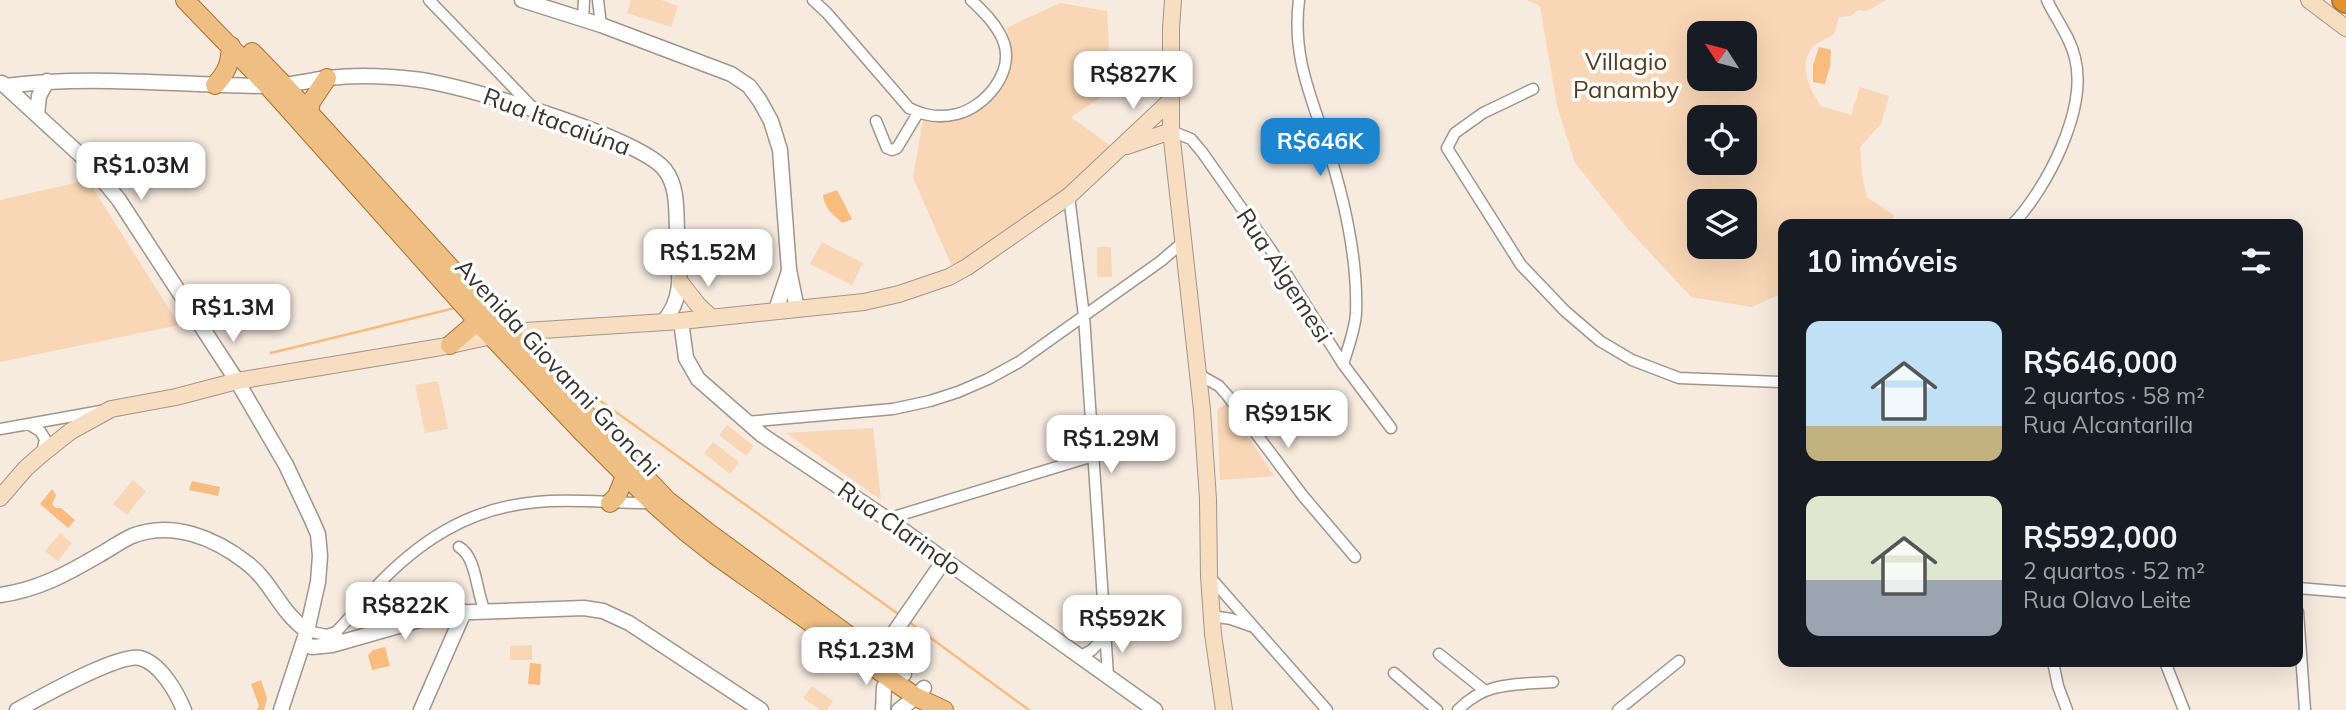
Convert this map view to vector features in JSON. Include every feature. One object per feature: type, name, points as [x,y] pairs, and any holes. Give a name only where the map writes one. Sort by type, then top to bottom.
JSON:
[{"type":"main road","name":"Avenida Giovanni Gronchi","points":[[185,0],[230,46],[308,112],[480,310],[491,336],[625,476],[709,533],[878,656],[897,677]]},
{"type":"main road","name":"Avenida Giovanni Gronchi","points":[[201,0],[277,86],[306,131],[480,310],[510,332],[687,533],[715,555],[945,710]]},
{"type":"main road","points":[[1173,0],[1171,131],[1198,374],[1208,499],[1212,616],[1224,710]]},
{"type":"main road","points":[[2309,0],[2346,28]]},
{"type":"main road","points":[[215,85],[230,63],[230,46]]},
{"type":"main road","points":[[306,131],[308,112],[318,89],[327,78]]},
{"type":"main road","points":[[0,498],[41,454],[71,431],[111,409],[176,397],[237,381],[450,345],[510,332],[681,321],[864,302],[899,294],[948,277],[1069,197],[1170,101]]},
{"type":"main road","points":[[1122,148],[1171,131]]},
{"type":"main road","points":[[680,282],[712,317]]},
{"type":"main road","points":[[450,345],[465,333],[480,310]]},
{"type":"main road","points":[[610,503],[617,496],[625,476]]},
{"type":"street","points":[[429,0],[537,112]]},
{"type":"street","points":[[522,0],[601,25],[731,74],[749,86],[771,121],[780,150],[789,270],[797,309]]},
{"type":"street","points":[[583,19],[584,0]]},
{"type":"street","points":[[598,0],[601,25]]},
{"type":"street","points":[[813,0],[909,108],[918,113],[942,116],[957,114],[979,102],[998,83],[1006,59],[1004,45],[988,17],[971,0]]},
{"type":"street","points":[[1299,0],[1296,23],[1300,61],[1341,194],[1354,271],[1356,314],[1343,365]]},
{"type":"street","points":[[2018,219],[2047,178],[2061,150],[2077,86],[2076,61],[2069,38],[2047,0]]},
{"type":"street","name":"Rua Itacaiúna","points":[[3,84],[47,81],[277,86],[327,78],[414,79],[474,91],[593,130],[648,155],[666,170],[676,193],[680,282],[676,303],[663,321]]},
{"type":"street","points":[[37,115],[39,96],[47,81]]},
{"type":"street","points":[[3,84],[88,162],[119,200],[237,381],[286,465],[318,534],[318,582],[305,638],[281,710]]},
{"type":"street","points":[[1533,89],[1483,113],[1455,133],[1447,148],[1521,265],[1591,334],[1632,360],[1679,379],[1778,382]]},
{"type":"street","points":[[876,121],[887,148],[892,150],[897,148],[918,113]]},
{"type":"street","name":"Rua Algemesi","points":[[1171,131],[1191,139],[1202,152],[1271,250],[1343,365],[1391,428]]},
{"type":"street","points":[[1069,197],[1084,316],[1108,676]]},
{"type":"street","points":[[746,422],[893,410],[930,401],[975,385],[1005,371],[1182,243]]},
{"type":"street","points":[[776,310],[789,270]]},
{"type":"street","name":"Rua Clarindo","points":[[681,321],[686,358],[690,367],[711,392],[746,422],[945,559],[1155,710]]},
{"type":"street","points":[[1198,374],[1219,386],[1227,395],[1311,505],[1355,557]]},
{"type":"street","points":[[0,429],[111,409]]},
{"type":"street","points":[[28,424],[40,431],[45,439],[41,454]]},
{"type":"street","points":[[887,519],[1093,456]]},
{"type":"street","points":[[338,638],[373,590],[407,558],[453,524],[499,507],[537,502],[660,501]]},
{"type":"street","points":[[0,595],[19,593],[51,582],[131,536],[173,529],[218,543],[250,564],[312,647],[324,647],[338,638],[435,614],[584,608],[614,615],[654,638],[761,710]]},
{"type":"street","points":[[459,547],[465,550],[471,559],[479,599],[485,611]]},
{"type":"street","points":[[878,656],[945,559]]},
{"type":"street","points":[[1209,576],[1327,710]]},
{"type":"street","points":[[2303,588],[2346,592]]},
{"type":"street","points":[[421,710],[464,612]]},
{"type":"street","points":[[1212,616],[1251,626]]},
{"type":"street","points":[[1081,656],[1096,647],[1105,635]]},
{"type":"street","points":[[1439,654],[1484,690]]},
{"type":"street","points":[[17,710],[94,671],[133,657],[154,665],[163,674],[184,710]]},
{"type":"street","points":[[1618,710],[1679,661]]},
{"type":"street","points":[[2054,667],[2067,710]]},
{"type":"street","points":[[2167,667],[2184,710]]},
{"type":"street","points":[[2302,667],[2305,710]]},
{"type":"street","points":[[1394,673],[1437,710]]},
{"type":"street","points":[[883,710],[884,687],[897,677]]},
{"type":"street","points":[[1458,710],[1471,697],[1484,690],[1553,681]]},
{"type":"street","points":[[899,710],[920,693]]},
{"type":"green space","points":[[631,0],[661,0],[678,6],[671,27],[627,13]]},
{"type":"green space","name":"Villagio Panamby","points":[[1527,0],[1886,0],[1867,11],[1858,10],[1851,16],[1839,17],[1834,34],[1809,52],[1806,67],[1809,84],[1821,106],[1851,115],[1860,87],[1889,96],[1881,124],[1860,147],[1867,197],[1895,216],[1893,219],[1778,219],[1778,295],[1752,307],[1691,297],[1627,228],[1575,163],[1557,106],[1540,6]]},
{"type":"green space","points":[[1060,3],[1107,11],[1111,85],[1107,93],[1071,117],[1116,150],[1075,186],[954,271],[913,178],[923,119],[961,119],[979,111],[990,102],[1006,81],[1010,69],[1010,42],[1006,28]]},
{"type":"green space","points":[[88,180],[179,325],[0,362],[0,200]]},
{"type":"green space","points":[[822,242],[863,263],[852,285],[810,264]]},
{"type":"green space","points":[[1097,247],[1111,247],[1112,277],[1097,277]]},
{"type":"green space","points":[[438,381],[448,429],[425,433],[415,385]]},
{"type":"green space","points":[[1224,405],[1231,410],[1274,476],[1220,480],[1217,410]]},
{"type":"green space","points":[[727,425],[754,446],[746,456],[719,435]]},
{"type":"green space","points":[[873,428],[881,500],[786,433]]},
{"type":"green space","points":[[713,442],[739,462],[730,474],[704,453]]},
{"type":"green space","points":[[133,480],[146,491],[127,515],[113,504]]},
{"type":"green space","points":[[60,533],[72,543],[58,561],[45,551]]},
{"type":"green space","points":[[532,645],[532,660],[510,660],[510,646]]},
{"type":"green space","points":[[812,686],[833,701],[827,710],[820,710],[803,698]]},
{"type":"shaded area","points":[[1819,47],[1831,50],[1825,84],[1813,82],[1813,65]]},
{"type":"shaded area","points":[[837,190],[852,219],[843,223],[830,211],[823,195]]},
{"type":"shaded area","points":[[192,481],[220,487],[218,496],[189,490]]},
{"type":"shaded area","points":[[52,489],[56,495],[52,504],[75,520],[68,528],[40,504]]},
{"type":"shaded area","points":[[385,647],[390,666],[372,670],[368,655],[373,650]]},
{"type":"shaded area","points":[[530,663],[541,664],[540,685],[528,684]]},
{"type":"shaded area","points":[[261,680],[267,698],[264,710],[257,710],[259,706],[251,684]]},
{"type":"waterway","points":[[271,353],[455,308]]},
{"type":"waterway","points":[[553,367],[901,616]]},
{"type":"waterway","points":[[909,622],[1029,710]]}]
